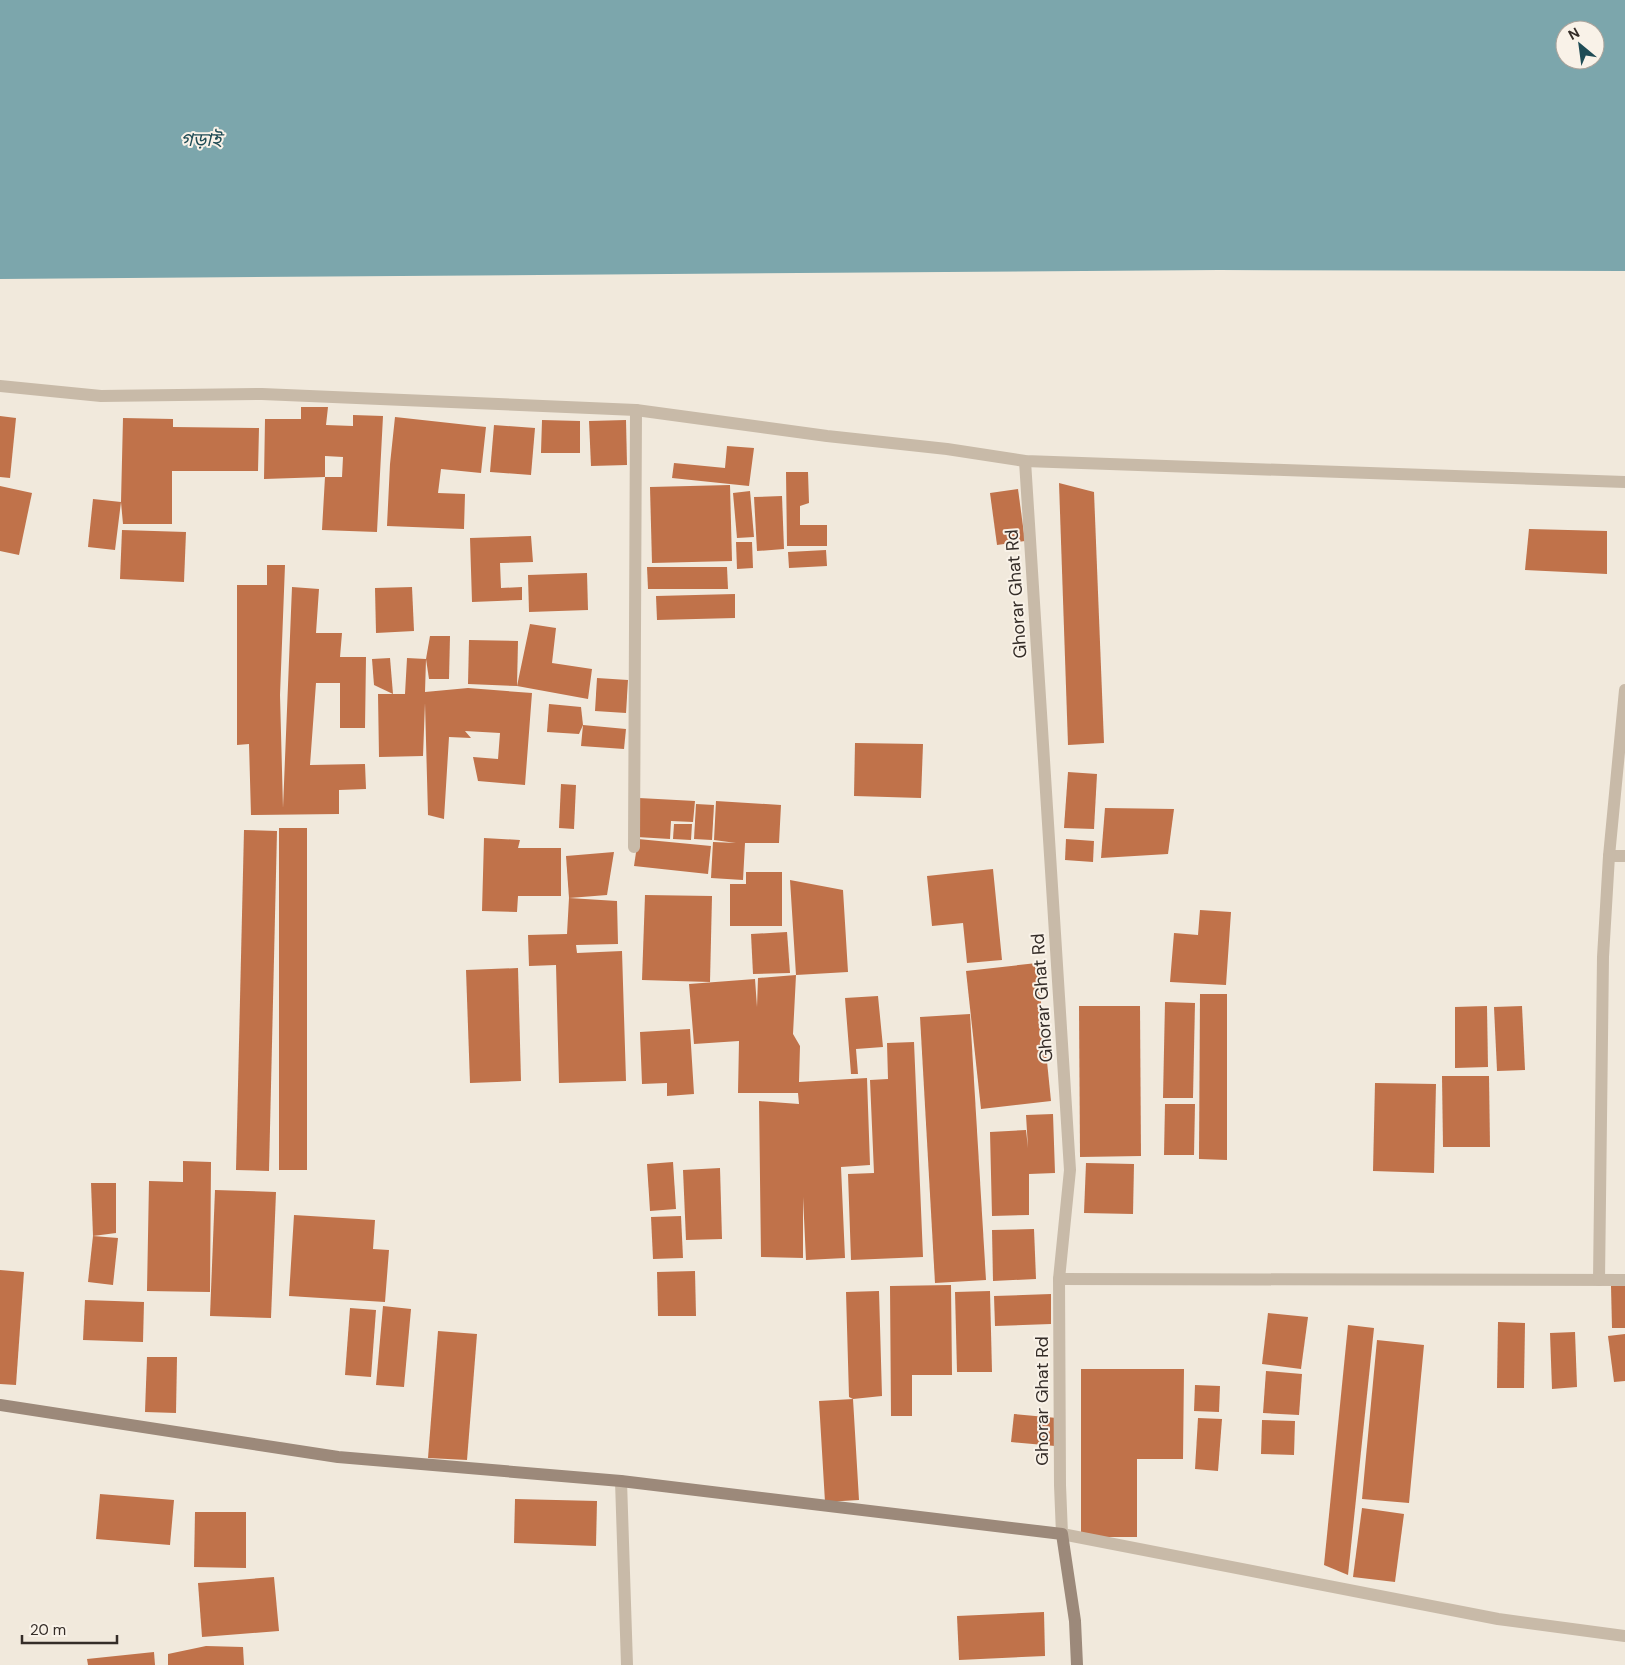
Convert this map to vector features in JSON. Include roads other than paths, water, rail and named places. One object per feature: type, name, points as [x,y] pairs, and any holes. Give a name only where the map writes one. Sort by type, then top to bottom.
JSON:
[{"type":"street","points":[[0,386],[101,396],[262,394],[636,410],[827,436],[946,449],[1025,461],[1625,482]]},
{"type":"street","points":[[634,848],[636,410]]},
{"type":"street","name":"Ghorar Ghat Rd","points":[[1025,461],[1070,1170],[1059,1279],[1062,1534]]},
{"type":"street","points":[[1599,1280],[1603,957],[1609,856],[1625,690]]},
{"type":"street","points":[[1609,856],[1625,856]]},
{"type":"street","points":[[1059,1279],[1625,1280]]},
{"type":"street","points":[[0,1405],[338,1457],[622,1481],[1062,1534],[1498,1619],[1625,1636]]},
{"type":"street","points":[[622,1481],[627,1665]]},
{"type":"street","points":[[1062,1534],[1075,1621],[1077,1665]]},
{"type":"water","name":"গড়াই","points":[[0,0],[1625,0],[1625,271],[1219,270],[0,279]]}]
